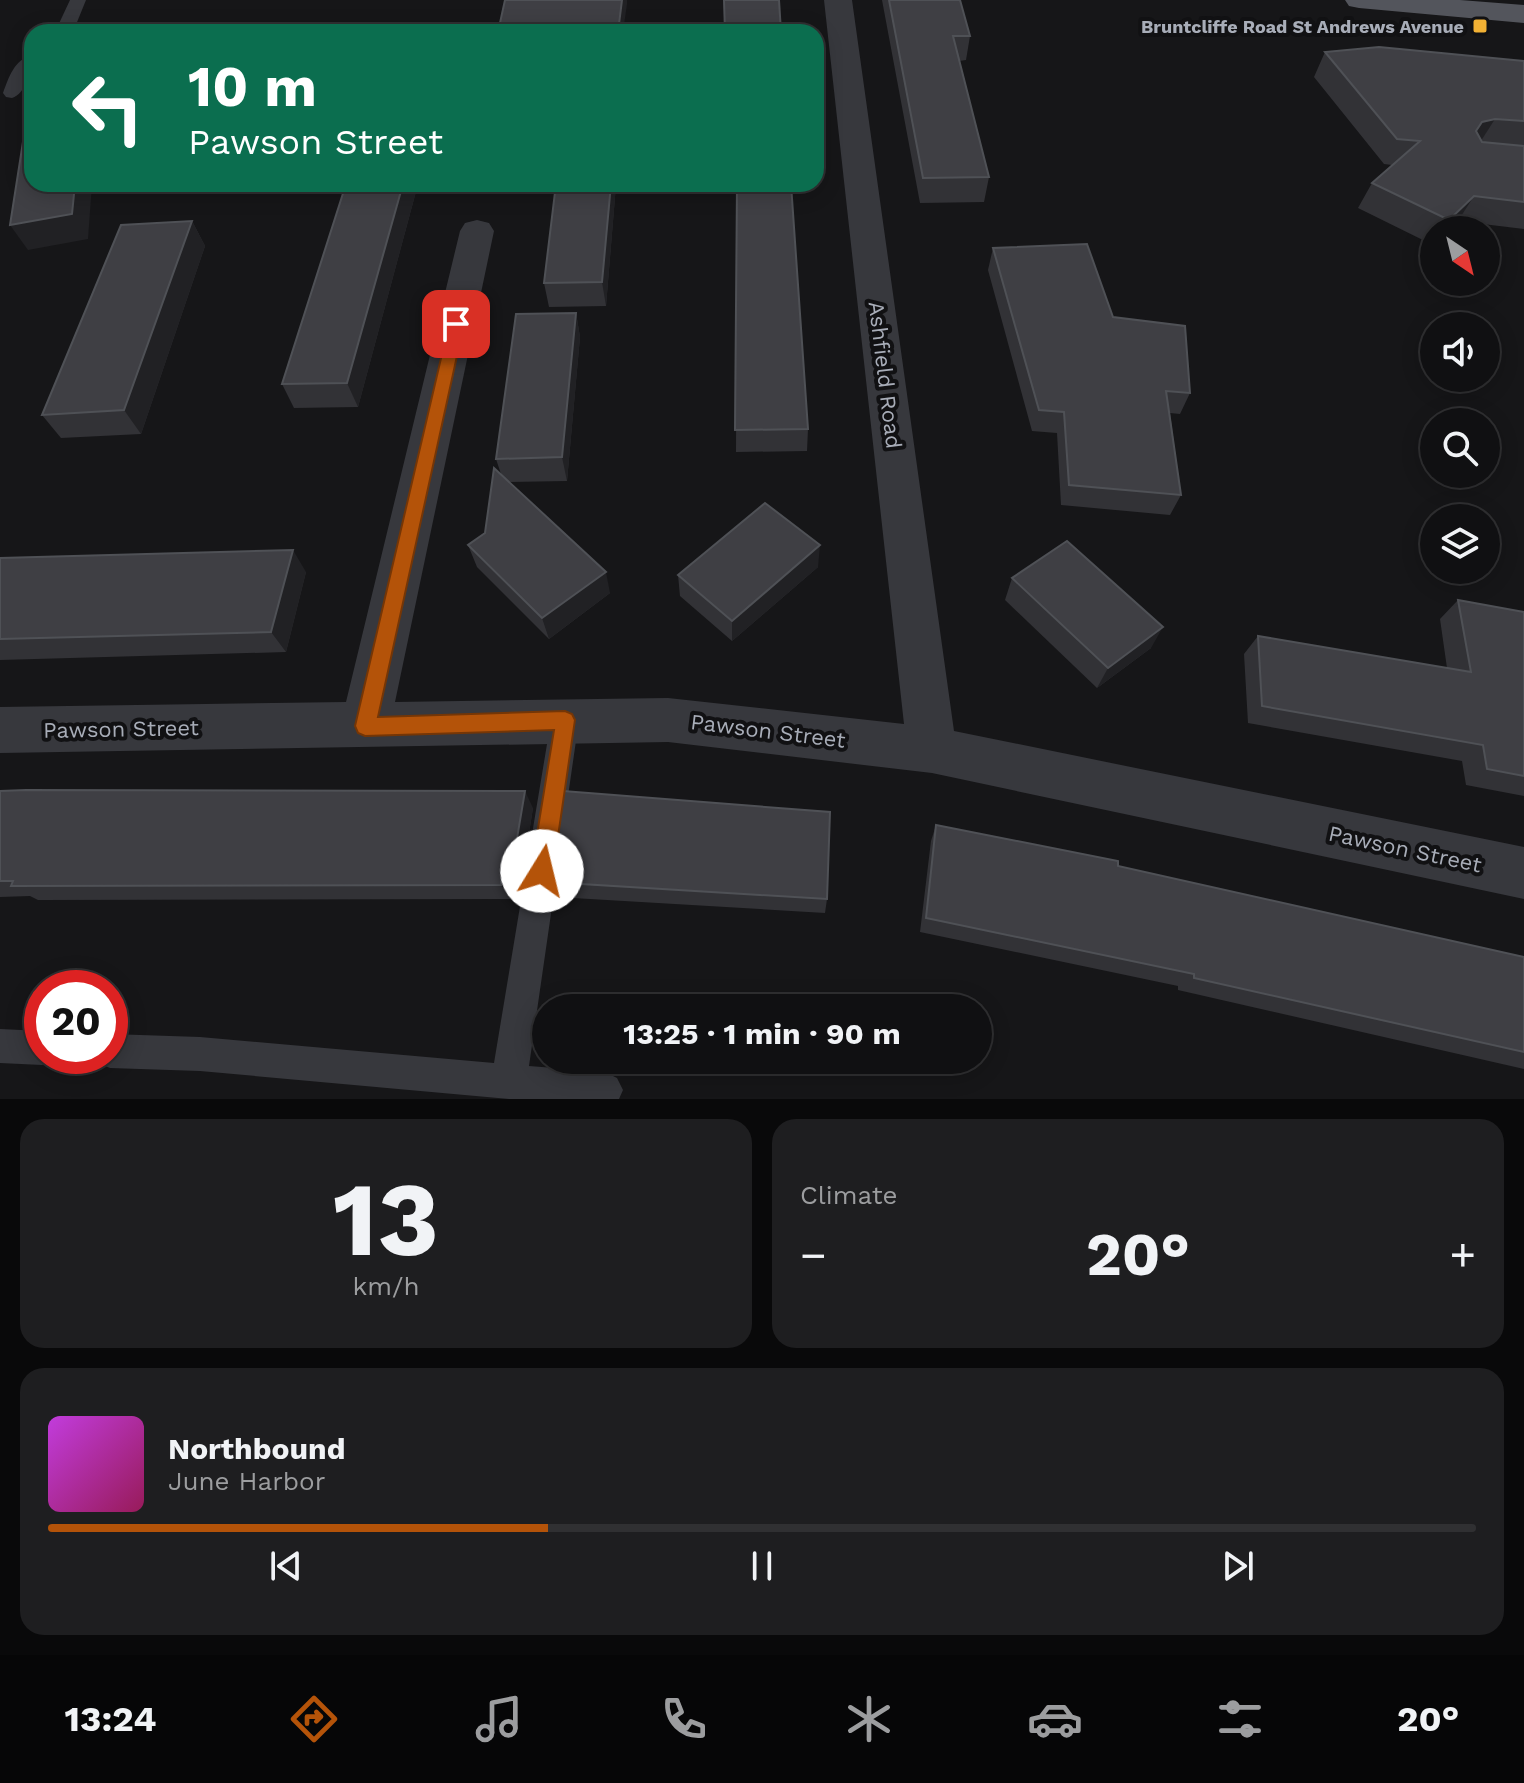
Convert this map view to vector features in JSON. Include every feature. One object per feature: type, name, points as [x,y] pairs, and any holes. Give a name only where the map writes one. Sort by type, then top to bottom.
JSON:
[{"type":"main road","points":[[1359,0],[1524,14]]},
{"type":"street","name":"Ashfield Road","points":[[838,0],[932,750]]},
{"type":"street","points":[[365,726],[477,231]]},
{"type":"street","name":"Pawson Street","points":[[0,730],[668,720],[932,750],[1524,873]]},
{"type":"lane","points":[[68,24],[78,0]]},
{"type":"lane","points":[[12,93],[24,67]]},
{"type":"lane","points":[[509,1081],[565,720]]},
{"type":"lane","points":[[0,1046],[24,1047]]},
{"type":"lane","points":[[128,1052],[200,1054],[605,1090]]},
{"type":"building","points":[[505,0],[622,0],[619,24],[500,24]]},
{"type":"building","points":[[724,0],[779,0],[780,24],[725,24]]},
{"type":"building","points":[[889,0],[960,0],[970,36],[953,36],[989,177],[923,178]]},
{"type":"building","points":[[1379,47],[1524,61],[1524,121],[1495,119],[1482,122],[1476,131],[1482,142],[1524,146],[1524,202],[1474,196],[1453,216],[1441,216],[1372,183],[1420,141],[1397,139],[1325,52]]},
{"type":"building","points":[[24,135],[24,192],[74,192],[72,214],[10,225]]},
{"type":"building","points":[[343,192],[401,192],[347,383],[282,384]]},
{"type":"building","points":[[555,192],[610,192],[602,282],[544,283]]},
{"type":"building","points":[[737,192],[792,192],[808,429],[735,430]]},
{"type":"building","points":[[192,221],[124,410],[42,415],[121,225]]},
{"type":"building","points":[[1087,244],[1113,317],[1185,326],[1190,393],[1166,391],[1181,495],[1069,485],[1064,412],[1039,410],[993,248]]},
{"type":"building","points":[[576,313],[562,457],[496,459],[516,314]]},
{"type":"building","points":[[494,468],[606,572],[542,618],[468,545],[485,533]]},
{"type":"building","points":[[765,503],[820,545],[732,621],[678,575]]},
{"type":"building","points":[[1067,541],[1163,627],[1108,668],[1012,578]]},
{"type":"building","points":[[293,550],[271,632],[0,639],[0,558]]},
{"type":"building","points":[[1458,600],[1524,612],[1524,776],[1487,769],[1483,745],[1262,706],[1258,636],[1471,672]]},
{"type":"building","points":[[0,791],[525,791],[510,880],[501,879],[501,885],[11,886],[13,881],[0,881]]},
{"type":"building","points":[[563,791],[830,812],[827,899],[549,882]]},
{"type":"building","points":[[936,825],[1118,861],[1118,866],[1524,957],[1524,1052],[1194,978],[1194,974],[926,918]]},
{"type":"place","name":"Bruntcliffe Road St Andrews Avenue","points":[[1480,26]]},
{"type":"route","points":[[456,324],[365,726],[565,720],[542,871]]}]
